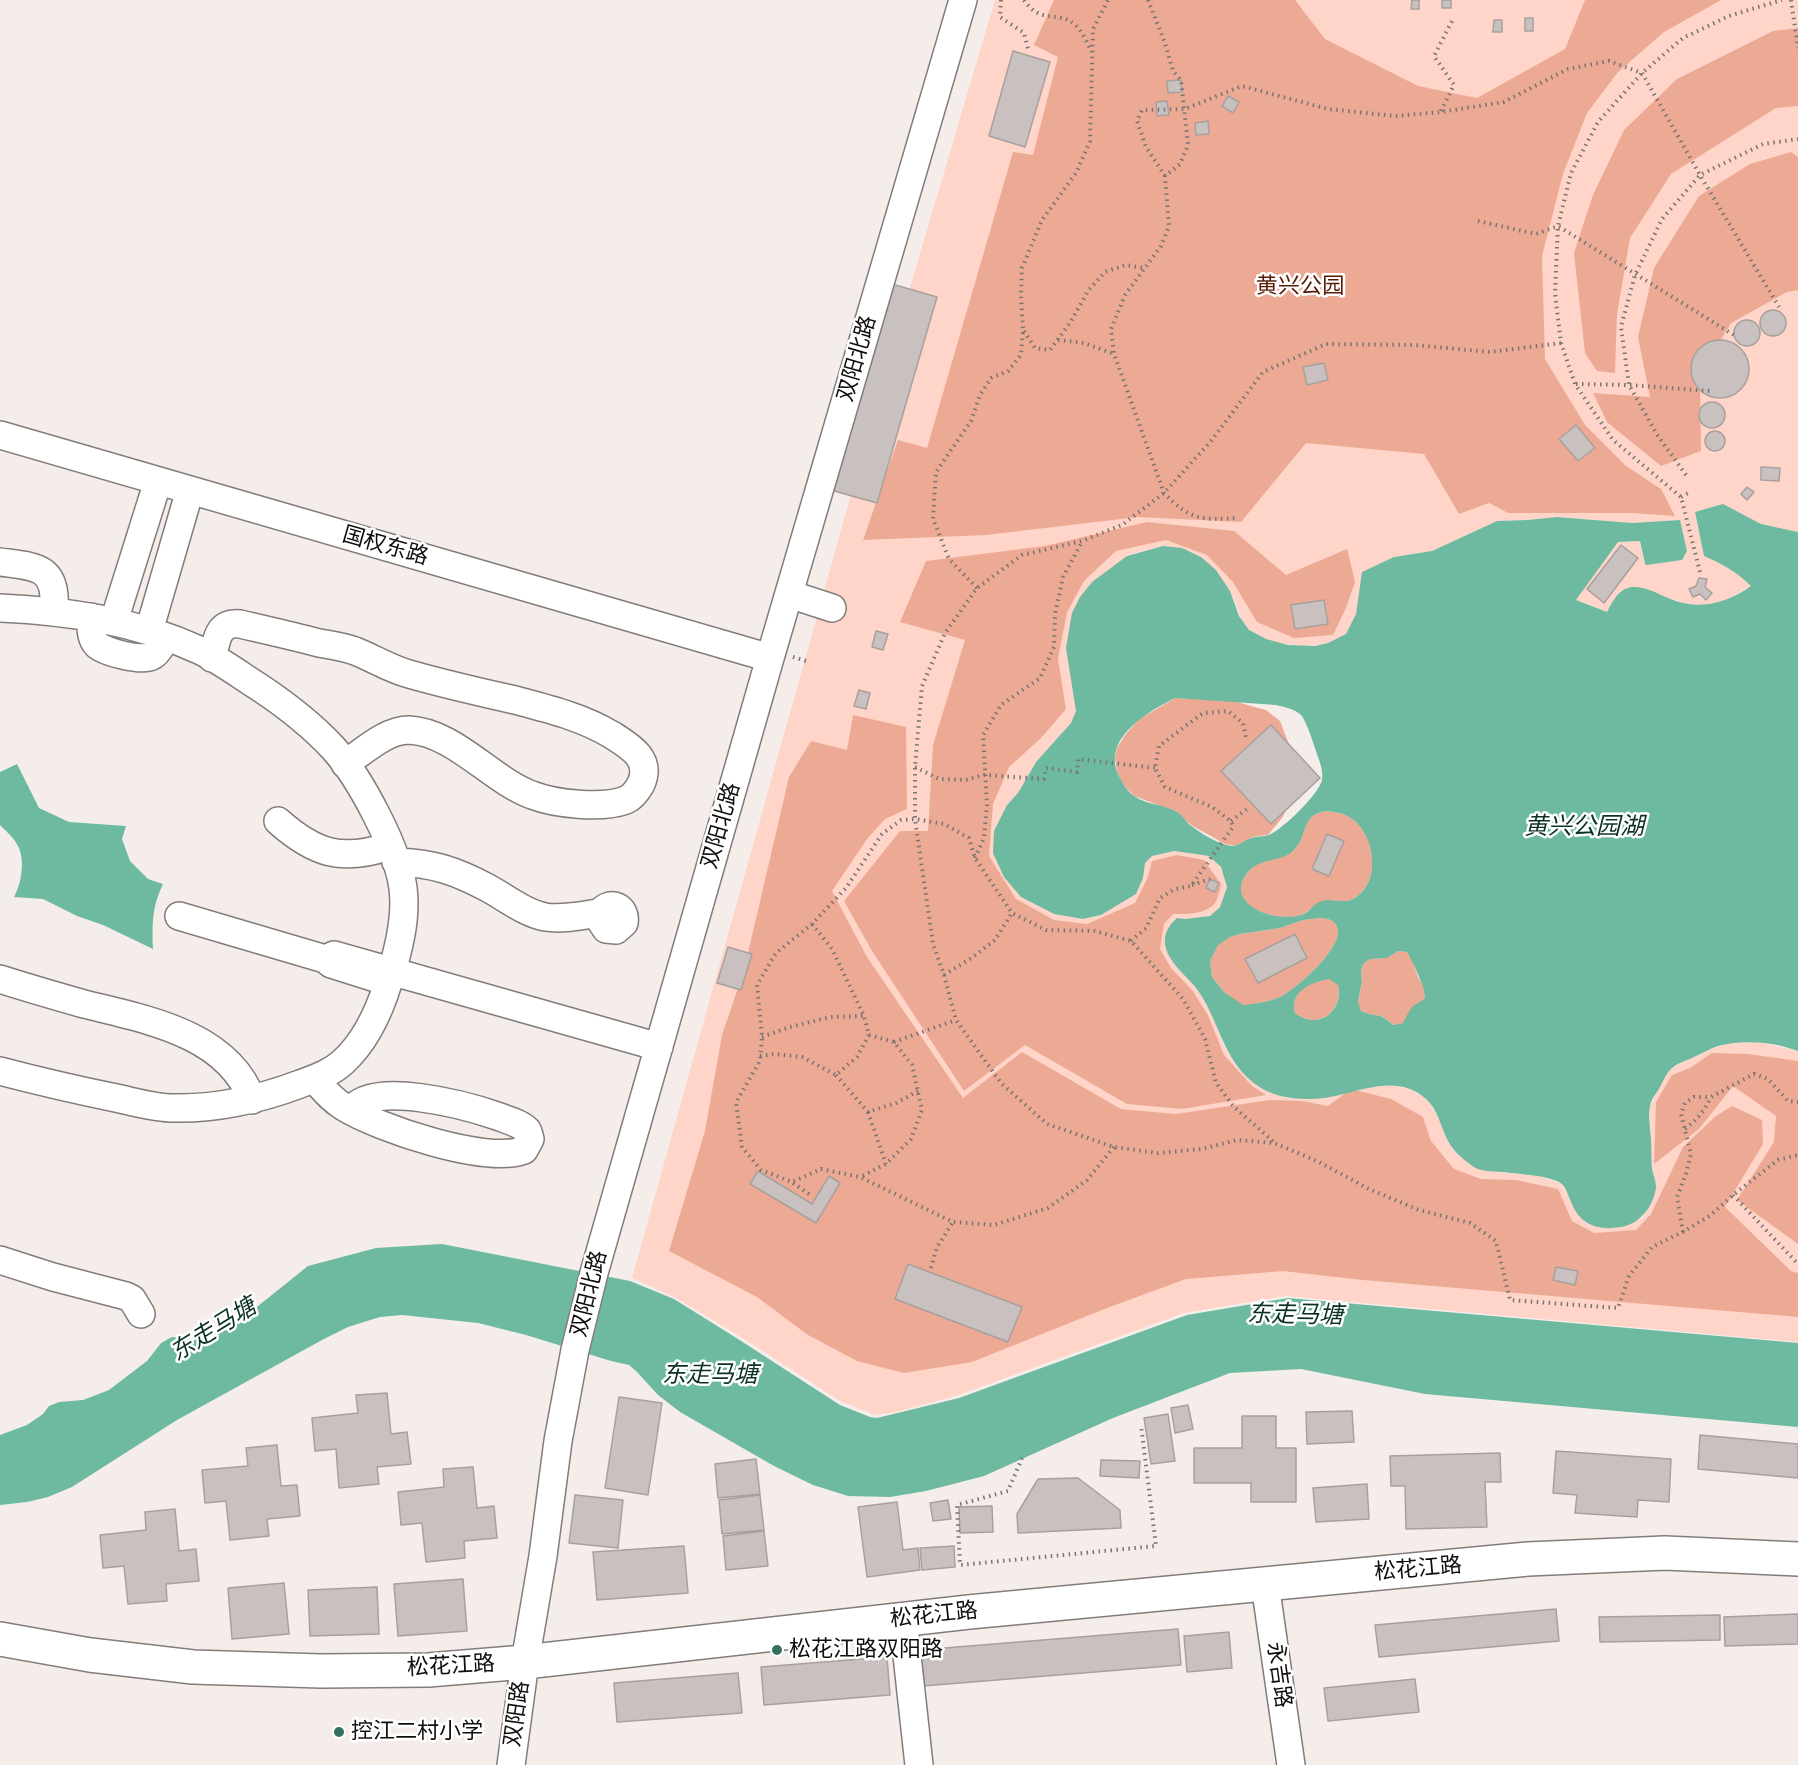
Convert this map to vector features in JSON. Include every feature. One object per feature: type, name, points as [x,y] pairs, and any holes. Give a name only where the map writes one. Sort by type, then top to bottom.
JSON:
[{"type":"main road","name":"松花江路","points":[[0,1639],[90,1655],[193,1667],[333,1671],[428,1670],[525,1662],[903,1619],[1540,1558],[1665,1552],[1798,1559]]},
{"type":"street","name":"双阳北路","points":[[525,1662],[543,1556],[558,1441],[575,1350],[594,1273],[770,658],[963,0]]},
{"type":"street","name":"国权东路","points":[[0,435],[770,658]]},
{"type":"street","points":[[103,619],[158,481]]},
{"type":"street","points":[[158,634],[190,490]]},
{"type":"street","points":[[0,561],[40,569],[48,576],[53,583],[54,612]]},
{"type":"street","points":[[789,594],[832,608]]},
{"type":"street","points":[[0,608],[103,619],[158,634],[201,651],[276,699],[307,723],[335,750],[355,777],[372,807],[393,854],[403,890],[400,936],[377,1015],[353,1053],[325,1075],[252,1100],[213,1106],[171,1108],[87,1092],[0,1071]]},
{"type":"street","points":[[212,658],[220,632],[224,626],[231,623],[353,651],[407,674],[536,706],[595,724],[637,753],[644,771],[641,783],[627,800],[578,805],[534,796],[515,788],[456,747],[424,732],[399,731],[387,736],[345,764]]},
{"type":"street","points":[[278,821],[296,837],[313,847],[329,852],[393,854],[446,869],[487,887],[544,917],[559,918],[600,913]]},
{"type":"street","points":[[179,916],[325,959],[334,955],[390,976],[659,1047]]},
{"type":"street","points":[[0,979],[154,1022],[195,1039],[234,1069],[243,1079],[252,1100]]},
{"type":"street","points":[[314,1079],[329,1096],[351,1111],[403,1134],[502,1155],[515,1154],[524,1150],[530,1139],[528,1131],[509,1120],[470,1107],[425,1098],[389,1096],[359,1102],[351,1111]]},
{"type":"street","points":[[0,1260],[126,1296],[132,1299],[141,1314]]},
{"type":"street","name":"永吉路","points":[[1265,1584],[1291,1765]]},
{"type":"street","points":[[903,1619],[919,1765]]},
{"type":"street","name":"双阳路","points":[[511,1765],[525,1662]]},
{"type":"path","points":[[1001,0],[1000,17],[1024,33],[1028,49]]},
{"type":"path","points":[[1024,0],[1036,14],[1068,19],[1076,25],[1092,52]]},
{"type":"path","points":[[977,588],[949,559],[933,519],[936,472],[971,421],[980,395],[991,378],[1008,371],[1021,354],[1022,268],[1042,220],[1076,173],[1090,141],[1093,28],[1108,0]]},
{"type":"path","points":[[1148,0],[1173,71],[1181,80],[1185,109],[1188,145],[1180,164],[1165,176]]},
{"type":"path","points":[[1700,572],[1681,497],[1613,440],[1575,384],[1561,343],[1555,294],[1558,226],[1571,173],[1598,122],[1642,73],[1683,38],[1729,16],[1782,0]]},
{"type":"path","points":[[1791,0],[1798,48]]},
{"type":"path","points":[[1441,112],[1454,85],[1434,56],[1452,21]]},
{"type":"path","points":[[1239,518],[1206,520],[1180,509],[1164,493],[1114,354],[1111,329],[1125,295],[1161,246],[1169,226],[1165,176],[1146,147],[1137,121],[1142,110],[1185,109],[1242,86],[1328,109],[1395,116],[1441,112],[1504,102],[1568,69],[1609,61],[1642,73],[1779,307]]},
{"type":"path","points":[[1686,475],[1658,436],[1629,385],[1621,327],[1635,274],[1662,219],[1700,175],[1763,144],[1798,139]]},
{"type":"path","points":[[1478,221],[1536,234],[1558,226]]},
{"type":"path","points":[[1558,226],[1737,337]]},
{"type":"path","points":[[1023,330],[1035,348],[1050,350],[1070,323],[1088,291],[1105,272],[1125,265],[1145,268]]},
{"type":"path","points":[[1058,340],[1084,343],[1114,354]]},
{"type":"path","points":[[1561,343],[1490,352],[1414,345],[1326,344],[1263,372],[1211,441],[1164,493],[1122,525],[1082,541],[1022,555],[977,588],[945,633],[922,686],[915,767],[915,819],[933,944],[956,1020],[1001,1083],[1047,1124],[1114,1147],[1158,1153],[1202,1149],[1236,1140],[1274,1143],[1419,1210],[1470,1223],[1496,1241],[1510,1300],[1618,1308],[1629,1276],[1652,1247],[1711,1215],[1778,1160],[1798,1155]]},
{"type":"path","points":[[1575,384],[1710,391]]},
{"type":"path","points":[[1681,497],[1690,492]]},
{"type":"path","points":[[975,858],[984,838],[987,805],[983,735],[1001,705],[1040,678],[1054,647],[1055,614],[1063,577],[1082,541]]},
{"type":"path","points":[[1191,886],[1233,827],[1232,821],[1212,807],[1165,787],[1155,768],[1159,746],[1203,713],[1227,711],[1243,723],[1246,738]]},
{"type":"path","points":[[915,767],[939,779],[965,780],[984,775],[1044,779],[1046,768],[1077,772],[1078,759],[1155,768]]},
{"type":"path","points":[[1232,821],[1247,809]]},
{"type":"path","points":[[812,1196],[792,1182],[761,1170],[742,1147],[736,1102],[760,1061],[762,1037],[757,985],[776,952],[812,924],[846,888],[882,834],[901,820],[915,819],[944,824],[969,838],[975,858],[1011,913],[1046,930],[1095,931],[1131,941],[1183,999],[1205,1039],[1216,1083],[1234,1107],[1274,1143]]},
{"type":"path","points":[[1131,941],[1146,928],[1160,898],[1175,889],[1210,879]]},
{"type":"path","points":[[944,975],[973,957],[994,940],[1011,913]]},
{"type":"path","points":[[812,924],[832,949],[864,1016],[869,1035],[857,1057],[836,1075]]},
{"type":"path","points":[[762,1037],[790,1027],[831,1017],[864,1016]]},
{"type":"path","points":[[869,1035],[894,1042],[956,1020]]},
{"type":"path","points":[[861,1177],[886,1164],[911,1139],[922,1110],[912,1065],[894,1042]]},
{"type":"path","points":[[760,1056],[775,1054],[802,1057],[836,1075],[868,1112],[886,1164]]},
{"type":"path","points":[[1683,1232],[1677,1197],[1691,1154],[1681,1114],[1685,1103],[1694,1097],[1711,1097],[1754,1074],[1768,1079],[1788,1101],[1798,1102]]},
{"type":"path","points":[[868,1112],[896,1103],[918,1091]]},
{"type":"path","points":[[1685,1129],[1705,1111],[1711,1097]]},
{"type":"path","points":[[792,1182],[821,1169],[861,1177],[953,1222],[994,1225],[1048,1208],[1087,1180],[1114,1147]]},
{"type":"path","points":[[1733,1195],[1798,1264]]},
{"type":"path","points":[[931,1268],[937,1246],[953,1222]]},
{"type":"path","points":[[1022,1458],[1008,1491],[957,1505],[960,1565],[1156,1546],[1141,1425]]},
{"type":"green space","name":"黄兴公园","points":[[995,0],[1798,0],[1798,532],[1761,524],[1743,515],[1695,513],[1704,556],[1729,569],[1751,586],[1724,601],[1702,605],[1672,599],[1615,597],[1607,612],[1576,600],[1618,542],[1640,541],[1644,563],[1647,565],[1682,560],[1687,551],[1680,520],[1632,523],[1557,517],[1497,521],[1432,551],[1394,557],[1358,605],[1346,634],[1325,644],[1298,646],[1270,640],[1249,630],[1242,621],[1228,590],[1163,546],[1127,555],[1072,681],[1076,710],[1071,723],[1036,762],[1018,793],[1007,805],[1021,897],[1054,914],[1083,919],[1101,915],[1136,894],[1143,878],[1145,863],[1152,856],[1174,851],[1209,856],[1221,867],[1227,887],[1220,907],[1210,916],[1177,918],[1177,968],[1192,982],[1200,994],[1212,1015],[1224,1046],[1237,1067],[1259,1087],[1287,1098],[1307,1099],[1385,1084],[1409,1089],[1427,1099],[1439,1118],[1447,1140],[1454,1151],[1462,1157],[1503,1172],[1538,1176],[1560,1183],[1567,1192],[1572,1205],[1606,1228],[1623,1227],[1642,1218],[1653,1200],[1656,1184],[1651,1155],[1649,1108],[1664,1077],[1673,1067],[1718,1046],[1739,1042],[1762,1043],[1798,1051],[1798,1342],[1285,1296],[1184,1313],[956,1396],[896,1412],[875,1415],[840,1401],[676,1298],[632,1278],[890,355]]},
{"type":"green space","points":[[1054,0],[1295,0],[1325,39],[1418,86],[1477,98],[1565,49],[1585,0],[1721,0],[1664,32],[1618,72],[1587,113],[1563,174],[1542,256],[1545,359],[1585,425],[1626,466],[1661,489],[1675,516],[1632,513],[1508,513],[1489,503],[1459,514],[1424,454],[1306,443],[1241,522],[1138,517],[986,535],[863,540],[898,440],[927,448],[1013,152],[1033,155],[1058,57],[1034,45]]},
{"type":"green space","points":[[1798,28],[1798,106],[1776,108],[1671,174],[1630,238],[1617,314],[1615,373],[1597,371],[1585,353],[1574,253],[1593,195],[1624,130],[1677,79],[1773,31]]},
{"type":"green space","points":[[1791,152],[1798,157],[1798,290],[1787,292],[1731,323],[1700,375],[1701,451],[1661,466],[1607,422],[1593,393],[1650,397],[1638,337],[1654,268],[1699,196],[1750,164]]},
{"type":"green space","points":[[1147,522],[1234,531],[1286,575],[1347,549],[1355,582],[1346,608],[1333,635],[1294,638],[1257,622],[1233,582],[1207,555],[1166,540],[1116,551],[1084,581],[1067,612],[1058,659],[1066,709],[1041,738],[1009,767],[993,804],[989,856],[1016,899],[1054,920],[1087,924],[1135,903],[1148,877],[1152,861],[1177,855],[1204,860],[1221,884],[1216,901],[1211,907],[1201,912],[1173,914],[1164,924],[1160,949],[1171,968],[1192,990],[1208,1015],[1224,1055],[1252,1086],[1266,1095],[1182,1109],[1127,1104],[1025,1045],[964,1091],[872,951],[844,901],[900,831],[928,831],[933,745],[965,640],[900,622],[926,561],[1045,546]]},
{"type":"green space","points":[[1175,698],[1233,701],[1266,710],[1280,721],[1295,760],[1291,801],[1282,818],[1268,835],[1252,837],[1236,846],[1225,844],[1191,825],[1177,812],[1134,796],[1122,783],[1115,758],[1117,748],[1125,735],[1138,720]]},
{"type":"green space","points":[[853,715],[906,727],[907,809],[885,819],[867,839],[832,891],[867,957],[963,1098],[1022,1052],[1121,1109],[1176,1114],[1270,1100],[1302,1101],[1328,1106],[1351,1089],[1391,1099],[1423,1117],[1431,1141],[1454,1169],[1481,1179],[1516,1180],[1558,1189],[1572,1221],[1594,1233],[1636,1230],[1651,1214],[1683,1147],[1716,1116],[1732,1106],[1762,1120],[1763,1144],[1725,1207],[1791,1271],[1798,1273],[1798,1317],[1363,1280],[1283,1271],[1186,1279],[972,1362],[904,1373],[857,1361],[808,1335],[757,1297],[669,1251],[705,1131],[722,1035],[744,970],[789,777],[811,741],[847,750]]},
{"type":"green space","points":[[1327,811],[1349,817],[1358,824],[1370,845],[1372,870],[1363,891],[1353,899],[1322,902],[1305,913],[1293,917],[1261,912],[1248,904],[1241,893],[1241,886],[1249,871],[1262,862],[1289,854],[1299,844],[1313,816]]},
{"type":"green space","points":[[1322,918],[1331,920],[1337,927],[1338,935],[1334,945],[1307,977],[1280,997],[1243,1006],[1224,992],[1212,977],[1210,961],[1218,944],[1230,937],[1280,928],[1303,920]]},
{"type":"green space","points":[[1398,951],[1407,952],[1426,991],[1425,997],[1403,1023],[1393,1025],[1381,1016],[1361,1011],[1358,1002],[1363,964],[1370,959],[1387,958]]},
{"type":"green space","points":[[1329,978],[1338,984],[1339,994],[1333,1010],[1320,1019],[1312,1020],[1295,1013],[1295,998],[1303,988]]},
{"type":"green space","points":[[1712,1053],[1748,1054],[1798,1061],[1798,1244],[1737,1200],[1774,1142],[1776,1116],[1733,1086],[1699,1129],[1654,1164],[1656,1102],[1672,1075],[1690,1068]]},
{"type":"water","name":"黄兴公园湖","points":[[1723,504],[1761,524],[1798,532],[1798,1051],[1758,1042],[1727,1044],[1711,1049],[1671,1069],[1649,1109],[1655,1194],[1645,1213],[1634,1222],[1613,1228],[1591,1225],[1579,1216],[1565,1188],[1559,1182],[1539,1176],[1486,1171],[1474,1167],[1450,1145],[1430,1103],[1407,1088],[1376,1087],[1334,1096],[1302,1099],[1270,1093],[1247,1077],[1227,1050],[1198,991],[1174,964],[1166,949],[1166,934],[1177,918],[1210,916],[1220,907],[1227,887],[1221,867],[1209,856],[1174,851],[1152,856],[1145,863],[1143,878],[1136,894],[1101,915],[1083,919],[1054,914],[1021,897],[1004,877],[993,853],[994,831],[1007,805],[1018,793],[1036,762],[1071,723],[1076,711],[1066,648],[1072,613],[1080,597],[1092,582],[1127,556],[1163,546],[1182,548],[1201,557],[1216,570],[1230,591],[1239,616],[1249,630],[1266,639],[1288,645],[1315,646],[1328,643],[1346,634],[1356,614],[1362,572],[1394,557],[1432,551],[1497,521],[1557,517],[1632,523],[1680,520],[1687,551],[1682,560],[1647,565],[1640,541],[1618,542],[1576,600],[1607,612],[1620,593],[1632,587],[1650,590],[1679,602],[1700,605],[1732,597],[1751,586],[1729,569],[1704,556],[1695,512]],"holes":[[[1175,698],[1276,705],[1289,708],[1301,715],[1306,723],[1320,763],[1322,780],[1314,794],[1300,810],[1269,835],[1251,838],[1234,846],[1220,843],[1190,825],[1177,812],[1134,796],[1118,774],[1115,761],[1122,737],[1141,718]],[[1327,811],[1347,816],[1358,824],[1365,834],[1370,845],[1372,870],[1369,882],[1363,891],[1353,899],[1326,900],[1315,904],[1304,914],[1288,917],[1262,912],[1249,904],[1241,893],[1241,886],[1249,871],[1255,866],[1283,857],[1294,850],[1309,821],[1318,813]],[[1322,918],[1331,920],[1337,927],[1338,935],[1327,956],[1307,977],[1287,993],[1271,1000],[1243,1005],[1224,992],[1212,977],[1210,961],[1218,945],[1230,937],[1280,928],[1303,920]],[[1398,951],[1407,952],[1409,955],[1425,997],[1413,1006],[1403,1023],[1393,1025],[1381,1016],[1361,1011],[1358,1001],[1362,982],[1361,972],[1363,964],[1370,959],[1387,958]],[[1329,979],[1338,985],[1339,994],[1333,1010],[1320,1019],[1312,1020],[1295,1013],[1294,1005],[1299,993],[1316,982]]]},
{"type":"water","points":[[17,764],[39,808],[69,822],[126,826],[122,839],[130,861],[148,879],[163,884],[154,916],[153,949],[43,899],[14,897],[19,886],[22,860],[17,845],[0,825],[0,772]]},
{"type":"water","name":"东走马塘","points":[[442,1244],[630,1281],[674,1299],[840,1405],[877,1418],[959,1398],[1187,1315],[1288,1298],[1798,1343],[1798,1427],[1425,1394],[1301,1369],[1230,1373],[1113,1418],[984,1476],[926,1491],[890,1497],[848,1496],[813,1485],[774,1466],[680,1412],[658,1395],[629,1365],[478,1323],[402,1315],[380,1317],[348,1327],[322,1340],[177,1420],[72,1487],[48,1497],[0,1505],[0,1435],[27,1425],[43,1414],[49,1406],[59,1402],[83,1400],[109,1390],[147,1361],[161,1343],[172,1337],[185,1339],[198,1337],[228,1326],[248,1314],[308,1266],[376,1248]]},
{"type":"building","points":[[1412,0],[1419,0],[1419,9],[1411,9]]},
{"type":"building","points":[[1442,0],[1451,0],[1451,8],[1442,8]]},
{"type":"building","points":[[1525,18],[1533,18],[1533,31],[1525,31]]},
{"type":"building","points":[[1494,20],[1502,20],[1502,32],[1493,32]]},
{"type":"building","points":[[1013,51],[1050,62],[1025,147],[989,136]]},
{"type":"building","points":[[1181,80],[1182,92],[1168,93],[1167,81]]},
{"type":"building","points":[[1228,96],[1239,102],[1233,113],[1222,106]]},
{"type":"building","points":[[1167,101],[1169,115],[1157,116],[1156,102]]},
{"type":"building","points":[[1208,121],[1209,134],[1196,135],[1195,123]]},
{"type":"building","points":[[885,282],[937,297],[877,503],[827,489]]},
{"type":"building","points":[[1773,310],[1782,314],[1786,323],[1782,332],[1773,336],[1764,332],[1760,323],[1764,314]]},
{"type":"building","points":[[1747,320],[1756,324],[1760,333],[1756,342],[1747,346],[1738,342],[1734,333],[1738,324]]},
{"type":"building","points":[[1714,340],[1726,340],[1741,348],[1749,363],[1749,375],[1741,390],[1726,398],[1714,398],[1699,390],[1691,375],[1691,363],[1699,348]]},
{"type":"building","points":[[1324,363],[1328,380],[1307,385],[1303,367]]},
{"type":"building","points":[[1712,402],[1721,406],[1725,415],[1721,424],[1712,428],[1703,424],[1699,415],[1703,406]]},
{"type":"building","points":[[1576,425],[1595,448],[1578,461],[1559,439]]},
{"type":"building","points":[[1715,431],[1722,434],[1725,441],[1722,448],[1715,451],[1708,448],[1705,441],[1708,434]]},
{"type":"building","points":[[1761,467],[1780,468],[1779,481],[1761,480]]},
{"type":"building","points":[[1747,487],[1754,492],[1747,500],[1741,494]]},
{"type":"building","points":[[1621,545],[1638,558],[1604,603],[1587,589]]},
{"type":"building","points":[[1699,578],[1707,579],[1705,587],[1712,593],[1706,600],[1700,594],[1693,597],[1689,589],[1696,586]]},
{"type":"building","points":[[1324,600],[1328,624],[1295,629],[1291,605]]},
{"type":"building","points":[[876,631],[888,634],[883,650],[872,647]]},
{"type":"building","points":[[859,690],[870,693],[866,709],[854,706]]},
{"type":"building","points":[[1271,725],[1320,778],[1271,824],[1221,771]]},
{"type":"building","points":[[1327,834],[1344,841],[1329,876],[1312,869]]},
{"type":"building","points":[[1210,879],[1219,883],[1215,892],[1206,888]]},
{"type":"building","points":[[1295,934],[1307,958],[1258,983],[1245,959]]},
{"type":"building","points":[[728,947],[752,954],[741,990],[717,983]]},
{"type":"building","points":[[758,1171],[812,1204],[829,1176],[840,1183],[816,1223],[750,1184]]},
{"type":"building","points":[[908,1264],[1022,1307],[1008,1342],[895,1299]]},
{"type":"building","points":[[1556,1267],[1578,1271],[1575,1285],[1553,1280]]},
{"type":"building","points":[[387,1393],[391,1434],[407,1432],[411,1464],[377,1467],[379,1484],[339,1488],[336,1449],[315,1451],[312,1418],[358,1413],[356,1395]]},
{"type":"building","points":[[619,1397],[662,1403],[648,1495],[605,1488]]},
{"type":"building","points":[[1188,1405],[1193,1429],[1175,1433],[1171,1408]]},
{"type":"building","points":[[1352,1411],[1354,1442],[1307,1444],[1306,1412]]},
{"type":"building","points":[[1168,1414],[1175,1461],[1151,1464],[1144,1418]]},
{"type":"building","points":[[1242,1416],[1276,1416],[1276,1448],[1296,1448],[1296,1502],[1251,1502],[1251,1483],[1194,1483],[1194,1448],[1242,1448]]},
{"type":"building","points":[[1700,1435],[1798,1444],[1798,1478],[1698,1469]]},
{"type":"building","points":[[277,1445],[281,1486],[297,1485],[300,1516],[267,1519],[269,1536],[230,1540],[226,1501],[205,1503],[202,1470],[248,1466],[246,1448]]},
{"type":"building","points":[[1556,1451],[1671,1459],[1669,1502],[1638,1500],[1637,1517],[1575,1513],[1577,1495],[1553,1493]]},
{"type":"building","points":[[1500,1453],[1501,1482],[1485,1482],[1487,1527],[1406,1529],[1405,1486],[1391,1486],[1390,1456]]},
{"type":"building","points":[[756,1459],[760,1494],[718,1498],[715,1464]]},
{"type":"building","points":[[1101,1460],[1140,1461],[1139,1478],[1100,1476]]},
{"type":"building","points":[[473,1467],[477,1508],[494,1506],[497,1538],[464,1541],[465,1558],[426,1562],[422,1523],[401,1525],[398,1492],[444,1487],[443,1469]]},
{"type":"building","points":[[1078,1478],[1120,1510],[1121,1528],[1018,1533],[1017,1514],[1038,1479]]},
{"type":"building","points":[[1367,1484],[1369,1519],[1316,1522],[1313,1488]]},
{"type":"building","points":[[575,1495],[623,1500],[618,1548],[569,1543]]},
{"type":"building","points":[[760,1495],[764,1530],[722,1534],[719,1500]]},
{"type":"building","points":[[948,1500],[951,1519],[933,1521],[930,1503]]},
{"type":"building","points":[[897,1502],[903,1550],[918,1548],[920,1570],[867,1577],[858,1507]]},
{"type":"building","points":[[992,1506],[993,1532],[960,1533],[959,1507]]},
{"type":"building","points":[[175,1509],[179,1551],[196,1549],[199,1581],[166,1584],[167,1601],[128,1604],[124,1566],[103,1568],[100,1535],[146,1530],[145,1512]]},
{"type":"building","points":[[764,1531],[768,1566],[726,1570],[723,1536]]},
{"type":"building","points":[[684,1546],[688,1593],[597,1600],[593,1552]]},
{"type":"building","points":[[954,1546],[955,1567],[922,1570],[920,1548]]},
{"type":"building","points":[[463,1579],[467,1631],[398,1636],[394,1584]]},
{"type":"building","points":[[284,1583],[289,1634],[232,1639],[228,1588]]},
{"type":"building","points":[[377,1587],[379,1634],[310,1636],[308,1590]]},
{"type":"building","points":[[1556,1609],[1559,1641],[1379,1657],[1375,1625]]},
{"type":"building","points":[[1798,1614],[1798,1644],[1725,1646],[1724,1617]]},
{"type":"building","points":[[1720,1615],[1720,1640],[1600,1642],[1599,1617]]},
{"type":"building","points":[[1178,1629],[1181,1665],[923,1686],[920,1650]]},
{"type":"building","points":[[1229,1632],[1232,1668],[1187,1672],[1184,1636]]},
{"type":"building","points":[[887,1657],[890,1695],[764,1705],[761,1667]]},
{"type":"building","points":[[738,1673],[742,1713],[617,1722],[614,1683]]},
{"type":"building","points":[[1415,1679],[1419,1712],[1328,1721],[1324,1688]]},
{"type":"place","name":"松花江路双阳路","points":[[777,1650]]},
{"type":"place","name":"控江二村小学","points":[[339,1732]]}]
